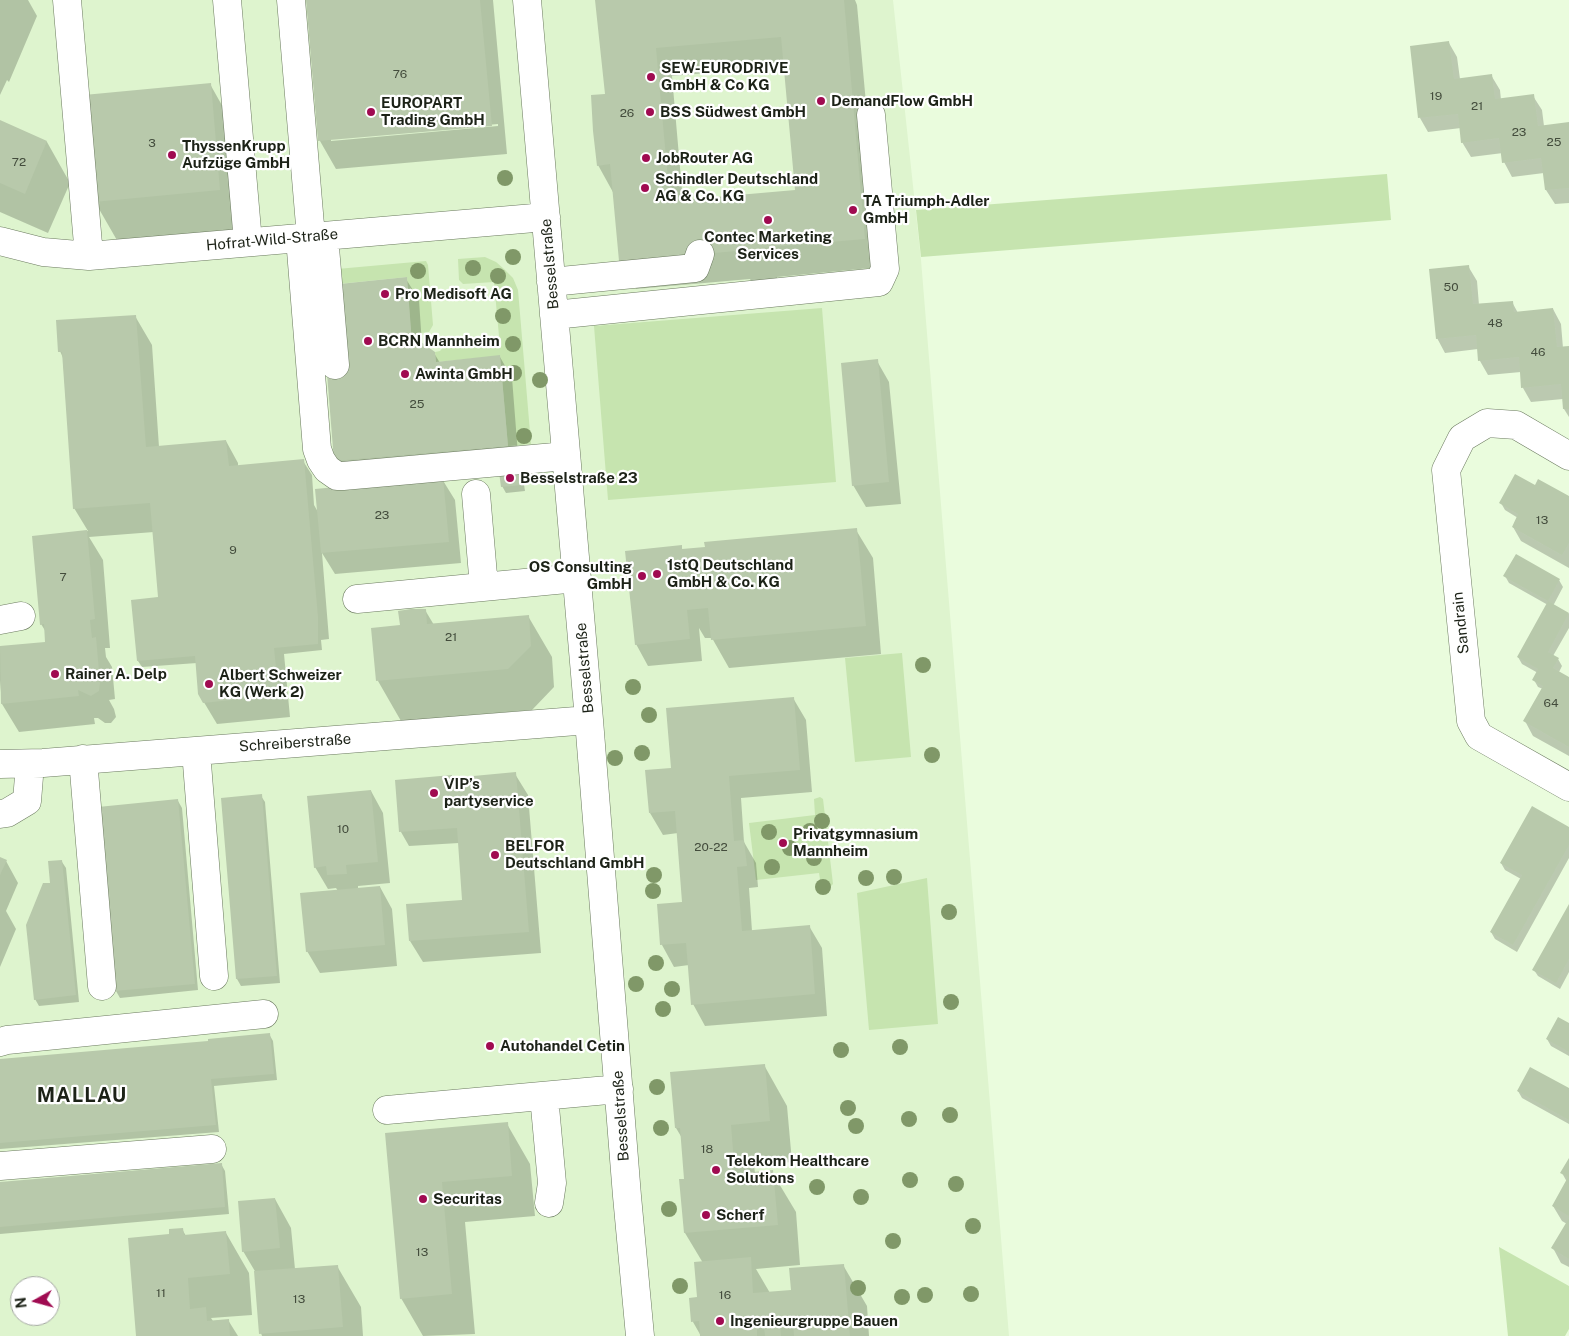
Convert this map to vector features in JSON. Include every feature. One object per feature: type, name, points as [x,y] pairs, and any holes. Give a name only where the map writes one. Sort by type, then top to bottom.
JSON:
[{"type":"street","points":[[67,0],[89,256]]},
{"type":"street","points":[[227,0],[248,242]]},
{"type":"street","points":[[291,0],[311,237],[317,450],[320,460],[327,469],[337,476],[343,476],[566,456]]},
{"type":"street","name":"Besselstraße","points":[[527,0],[640,1336]]},
{"type":"street","points":[[554,315],[879,282],[884,269],[872,115]]},
{"type":"street","name":"Hofrat-Wild-Straße","points":[[0,241],[43,252],[89,256],[546,217]]},
{"type":"street","points":[[311,237],[335,365]]},
{"type":"street","points":[[551,282],[695,268],[700,254]]},
{"type":"street","name":"Sandrain","points":[[1569,456],[1516,425],[1487,423],[1462,438],[1446,470],[1471,721],[1479,736],[1569,787]]},
{"type":"street","points":[[476,494],[484,587]]},
{"type":"street","points":[[357,599],[577,578]]},
{"type":"street","name":"Schreiberstraße","points":[[0,762],[30,764],[589,720]]},
{"type":"street","points":[[196,751],[214,976]]},
{"type":"street","points":[[83,759],[102,986]]},
{"type":"street","points":[[0,814],[7,813],[27,801],[30,764]]},
{"type":"street","points":[[0,1042],[264,1014]]},
{"type":"street","points":[[387,1110],[619,1089]]},
{"type":"street","points":[[544,1096],[552,1183],[549,1203]]},
{"type":"street","points":[[0,1166],[212,1148]]},
{"type":"shaded area","name":"MALLAU","points":[[0,0],[893,0],[921,260],[1009,1336],[0,1336]]},
{"type":"shaded area","points":[[1387,174],[1391,220],[921,257],[916,210]]},
{"type":"shaded area","points":[[485,257],[496,262],[513,278],[518,290],[531,444],[508,446],[500,356],[436,362],[435,352],[440,351],[449,340],[499,336],[494,282],[463,284],[459,280],[458,259]]},
{"type":"shaded area","points":[[426,261],[428,265],[433,325],[429,332],[411,334],[407,277],[338,284],[337,269]]},
{"type":"shaded area","points":[[822,308],[836,482],[608,500],[594,326]]},
{"type":"shaded area","points":[[902,653],[911,757],[855,762],[845,658]]},
{"type":"shaded area","points":[[820,797],[823,799],[833,884],[826,891],[822,892],[819,873],[756,880],[749,823],[815,815],[814,799]]},
{"type":"shaded area","points":[[927,878],[938,1024],[869,1030],[857,893]]},
{"type":"shaded area","points":[[1499,1247],[1569,1286],[1569,1329],[1565,1336],[1508,1336]]},
{"type":"building","points":[[306,0],[480,0],[492,126],[318,141]]},
{"type":"building","points":[[595,0],[844,0],[865,239],[761,248],[762,258],[737,260],[737,251],[619,261],[610,164],[597,166],[593,131],[591,95],[605,94]],"holes":[[[781,37],[795,190],[670,201],[656,48]]]},
{"type":"building","points":[[1449,41],[1454,79],[1492,74],[1495,99],[1534,94],[1538,126],[1569,122],[1569,188],[1545,190],[1541,158],[1502,163],[1499,138],[1461,143],[1458,114],[1418,118],[1410,46]]},
{"type":"building","points":[[211,83],[220,190],[94,202],[84,95]]},
{"type":"building","points":[[0,120],[47,141],[25,194],[0,183]]},
{"type":"building","points":[[1469,265],[1473,304],[1513,301],[1514,312],[1553,308],[1557,347],[1569,346],[1569,409],[1563,409],[1561,384],[1521,388],[1519,357],[1478,361],[1476,335],[1436,339],[1429,269]]},
{"type":"building","points":[[407,277],[412,343],[421,342],[435,352],[436,362],[500,355],[508,446],[334,461],[320,286]]},
{"type":"building","points":[[136,315],[146,447],[226,440],[229,466],[304,459],[318,617],[318,644],[274,648],[279,695],[203,703],[198,694],[195,656],[137,661],[131,600],[158,597],[150,503],[73,509],[62,352],[58,352],[56,320]]},
{"type":"building","points":[[878,359],[889,482],[852,486],[841,363]]},
{"type":"building","name":"Besselstraße 23","points":[[520,470],[522,485],[501,487],[499,472]]},
{"type":"building","points":[[1515,474],[1535,485],[1538,479],[1569,496],[1569,543],[1562,555],[1512,527],[1518,514],[1499,503]]},
{"type":"building","points":[[443,477],[449,542],[321,553],[315,489]]},
{"type":"building","points":[[857,528],[866,626],[711,640],[708,608],[687,610],[690,639],[635,645],[625,551],[682,545],[682,549],[705,547],[704,542]]},
{"type":"building","points":[[87,530],[95,619],[90,620],[92,638],[96,637],[99,671],[94,672],[94,675],[99,679],[99,691],[91,696],[78,690],[79,696],[1,704],[0,646],[45,642],[44,624],[40,625],[32,536]]},
{"type":"building","points":[[1516,554],[1560,579],[1548,601],[1503,576]]},
{"type":"building","points":[[1548,601],[1569,613],[1548,652],[1559,658],[1553,668],[1569,677],[1569,747],[1523,721],[1543,686],[1532,680],[1538,669],[1517,657]]},
{"type":"building","points":[[426,609],[427,624],[529,615],[531,646],[508,669],[376,681],[371,628],[400,625],[398,611]]},
{"type":"building","points":[[794,697],[800,770],[729,776],[734,841],[744,840],[747,866],[737,867],[742,931],[810,925],[815,994],[691,1005],[686,943],[660,945],[657,904],[682,902],[675,811],[649,813],[645,770],[671,768],[666,708]]},
{"type":"building","points":[[516,772],[529,932],[409,941],[406,904],[462,900],[457,828],[399,832],[395,780],[452,775],[452,778]]},
{"type":"building","points":[[371,790],[378,862],[346,865],[347,874],[327,875],[326,866],[314,868],[307,796]]},
{"type":"building","points":[[262,794],[277,976],[236,979],[221,798]]},
{"type":"building","points":[[178,799],[195,984],[114,991],[98,807]]},
{"type":"building","points":[[1532,806],[1569,827],[1569,845],[1513,945],[1490,932],[1522,875],[1500,863]]},
{"type":"building","points":[[0,857],[7,860],[0,875]]},
{"type":"building","points":[[62,860],[76,995],[34,1000],[26,925],[43,883],[50,883],[48,861]]},
{"type":"building","points":[[380,886],[385,945],[306,952],[300,893]]},
{"type":"building","points":[[1569,904],[1569,959],[1556,983],[1532,970]]},
{"type":"building","points":[[1558,1017],[1569,1023],[1569,1052],[1546,1039]]},
{"type":"building","points":[[270,1033],[274,1074],[211,1079],[216,1125],[0,1143],[0,1059],[208,1041],[208,1039]]},
{"type":"building","points":[[765,1064],[770,1121],[731,1125],[735,1174],[773,1170],[778,1225],[684,1233],[679,1179],[684,1179],[680,1128],[675,1128],[670,1072]]},
{"type":"building","points":[[1530,1067],[1569,1088],[1569,1120],[1517,1091]]},
{"type":"building","points":[[508,1122],[512,1176],[442,1182],[452,1294],[400,1299],[385,1133]]},
{"type":"building","points":[[1569,1158],[1569,1216],[1552,1206],[1568,1177],[1560,1173]]},
{"type":"building","points":[[222,1163],[225,1207],[0,1227],[0,1182]]},
{"type":"building","points":[[275,1198],[280,1248],[242,1252],[238,1201]]},
{"type":"building","points":[[1569,1218],[1569,1259],[1551,1248]]},
{"type":"building","points":[[183,1228],[184,1235],[226,1231],[230,1274],[188,1278],[190,1309],[206,1307],[207,1321],[229,1319],[230,1336],[136,1336],[128,1238],[169,1234],[169,1229]]},
{"type":"building","points":[[751,1257],[753,1293],[791,1290],[789,1268],[844,1264],[850,1336],[794,1336],[793,1324],[780,1325],[781,1336],[765,1336],[764,1327],[757,1327],[757,1336],[700,1336],[699,1321],[691,1322],[689,1298],[697,1297],[694,1262]]},
{"type":"building","points":[[338,1265],[343,1327],[259,1334],[254,1271]]},
{"type":"place","name":"SEW-EURODRIVE GmbH & Co KG","points":[[651,77]]},
{"type":"place","name":"DemandFlow GmbH","points":[[821,101]]},
{"type":"place","name":"EUROPART Trading GmbH","points":[[371,112]]},
{"type":"place","name":"BSS Südwest GmbH","points":[[650,112]]},
{"type":"place","name":"ThyssenKrupp Aufzüge GmbH","points":[[172,155]]},
{"type":"place","name":"JobRouter AG","points":[[646,158]]},
{"type":"place","name":"Schindler Deutschland AG & Co. KG","points":[[645,188]]},
{"type":"place","name":"TA Triumph-Adler GmbH","points":[[853,210]]},
{"type":"place","name":"Contec Marketing Services","points":[[768,220]]},
{"type":"place","name":"Pro Medisoft AG","points":[[385,294]]},
{"type":"place","name":"BCRN Mannheim","points":[[368,341]]},
{"type":"place","name":"Awinta GmbH","points":[[405,374]]},
{"type":"place","name":"Besselstraße 23","points":[[510,478]]},
{"type":"place","name":"1stQ Deutschland GmbH & Co. KG","points":[[657,574]]},
{"type":"place","name":"OS Consulting GmbH","points":[[642,576]]},
{"type":"place","name":"Rainer A. Delp","points":[[55,674]]},
{"type":"place","name":"Albert Schweizer KG (Werk 2)","points":[[209,684]]},
{"type":"place","name":"VIP’s partyservice","points":[[434,793]]},
{"type":"place","name":"Privatgymnasium Mannheim","points":[[783,843]]},
{"type":"place","name":"BELFOR Deutschland GmbH","points":[[495,855]]},
{"type":"place","name":"Autohandel Cetin","points":[[490,1046]]},
{"type":"place","name":"Telekom Healthcare Solutions","points":[[716,1170]]},
{"type":"place","name":"Securitas","points":[[423,1199]]},
{"type":"place","name":"Scherf","points":[[706,1215]]},
{"type":"place","name":"Ingenieurgruppe Bauen","points":[[720,1321]]},
{"type":"district","name":"MALLAU","points":[[82,1096]]}]
